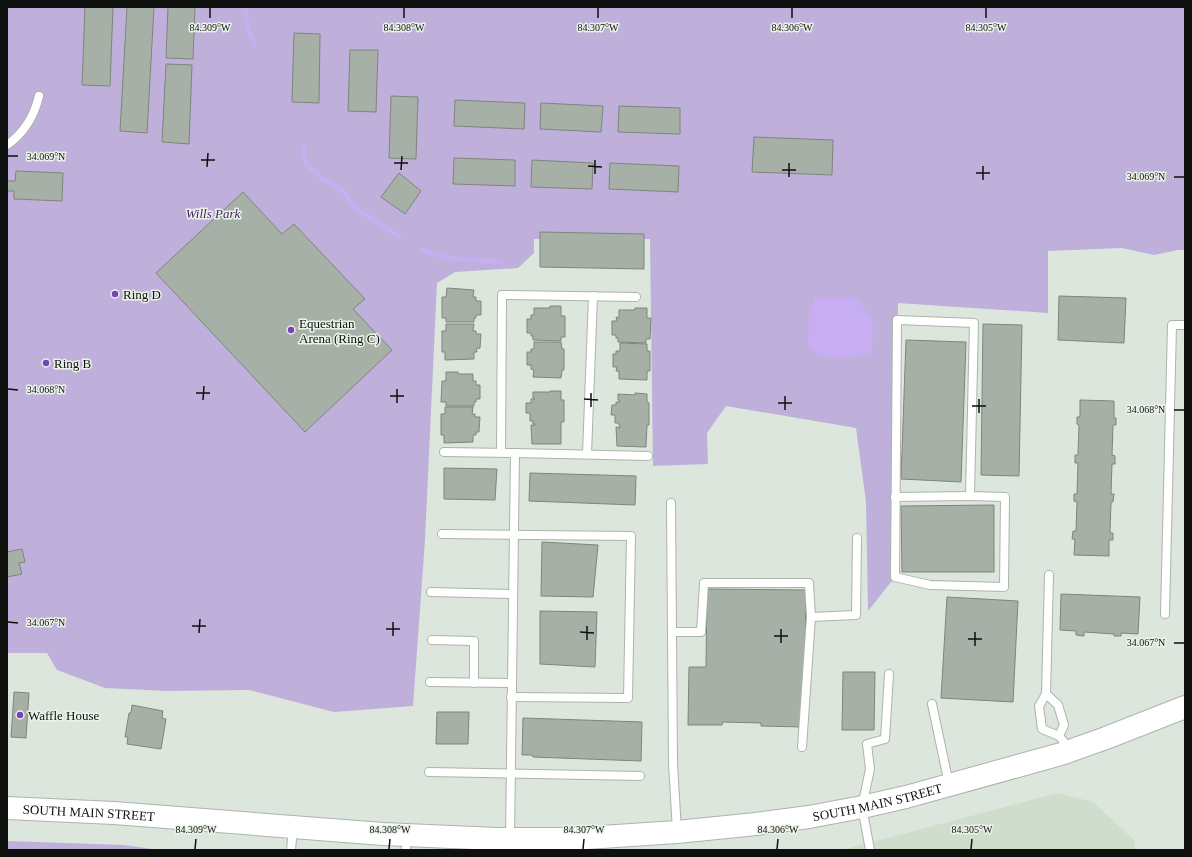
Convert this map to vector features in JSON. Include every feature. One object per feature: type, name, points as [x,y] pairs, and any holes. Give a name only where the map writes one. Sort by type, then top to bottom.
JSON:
[{"type":"highway","name":"SOUTH MAIN STREET","points":[[7,808],[114,813],[293,827],[406,842],[571,839],[677,832],[809,817],[862,807],[1061,754],[1065,743],[1106,738],[1185,707]]},
{"type":"lane","points":[[7,145],[26,127],[34,115],[39,96]]},
{"type":"lane","points":[[501,452],[502,295],[636,297]]},
{"type":"lane","points":[[587,454],[593,296]]},
{"type":"lane","points":[[895,497],[1005,497],[1004,587],[930,585],[894,577],[897,320],[974,323],[970,496]]},
{"type":"lane","points":[[1165,614],[1172,325],[1185,326]]},
{"type":"lane","points":[[444,452],[515,452],[648,456]]},
{"type":"lane","points":[[510,839],[515,452]]},
{"type":"lane","points":[[671,503],[673,764],[677,832]]},
{"type":"lane","points":[[442,534],[631,536],[628,698],[511,697]]},
{"type":"lane","points":[[811,617],[856,615],[857,538]]},
{"type":"lane","points":[[1049,575],[1046,694],[1039,706],[1042,729],[1065,743]]},
{"type":"lane","points":[[672,632],[702,632],[704,583],[809,583],[811,617],[802,747]]},
{"type":"lane","points":[[431,592],[513,594]]},
{"type":"lane","points":[[432,640],[474,641],[474,683]]},
{"type":"lane","points":[[870,850],[862,807],[870,769],[867,744],[885,739],[889,674]]},
{"type":"lane","points":[[430,682],[512,683]]},
{"type":"lane","points":[[1046,694],[1058,705],[1064,725],[1065,743]]},
{"type":"lane","points":[[932,704],[949,785]]},
{"type":"lane","points":[[429,772],[640,776]]},
{"type":"lane","points":[[291,850],[293,827]]},
{"type":"shaded area","points":[[816,297],[856,297],[873,321],[872,353],[828,357],[814,351],[808,343],[809,312]]},
{"type":"shaded area","points":[[1058,793],[1093,802],[1135,841],[1135,850],[842,850]]},
{"type":"green space","name":"Wills Park","points":[[7,7],[1185,7],[1185,250],[1154,255],[1122,248],[1048,251],[1048,313],[898,303],[895,577],[868,611],[866,502],[856,428],[726,406],[707,433],[708,464],[653,466],[650,239],[534,239],[534,253],[518,268],[455,272],[437,283],[425,540],[413,706],[334,712],[249,690],[166,691],[105,688],[57,670],[47,653],[7,653]]},
{"type":"green space","points":[[7,841],[124,845],[159,850],[7,850]]},
{"type":"building","points":[[85,7],[113,7],[110,86],[82,85]]},
{"type":"building","points":[[127,7],[154,7],[147,133],[120,131]]},
{"type":"building","points":[[168,7],[195,7],[193,59],[166,58]]},
{"type":"building","points":[[294,33],[320,34],[319,103],[292,102]]},
{"type":"building","points":[[350,50],[378,50],[376,112],[348,111]]},
{"type":"building","points":[[166,64],[192,65],[189,144],[162,142]]},
{"type":"building","points":[[391,96],[418,97],[416,159],[389,158]]},
{"type":"building","points":[[455,100],[525,103],[524,129],[454,126]]},
{"type":"building","points":[[541,103],[603,106],[601,132],[540,129]]},
{"type":"building","points":[[619,106],[680,108],[680,134],[618,132]]},
{"type":"building","points":[[754,137],[833,140],[832,175],[752,172]]},
{"type":"building","points":[[454,158],[515,160],[515,186],[453,184]]},
{"type":"building","points":[[532,160],[593,163],[592,189],[531,187]]},
{"type":"building","points":[[610,163],[679,166],[678,192],[609,189]]},
{"type":"building","points":[[16,171],[63,173],[62,201],[14,199],[14,191],[7,191],[7,181],[15,181]]},
{"type":"building","points":[[399,173],[421,191],[405,214],[381,197]]},
{"type":"building","name":"Equestrian Arena (Ring C)","points":[[243,192],[282,234],[294,224],[365,299],[353,309],[392,350],[305,432],[156,273]]},
{"type":"building","points":[[540,232],[644,234],[644,269],[540,267]]},
{"type":"building","points":[[447,288],[474,290],[473,297],[476,297],[476,301],[481,301],[481,315],[476,315],[474,322],[446,322],[446,318],[442,318],[442,297],[446,297]]},
{"type":"building","points":[[1059,296],[1126,298],[1124,343],[1058,340]]},
{"type":"building","points":[[550,306],[561,306],[561,316],[565,316],[565,337],[561,337],[561,341],[533,340],[531,333],[527,333],[527,319],[531,319],[531,315],[534,315],[534,308],[550,308]]},
{"type":"building","points":[[635,308],[647,308],[647,318],[651,318],[650,339],[646,339],[646,343],[618,342],[616,335],[612,335],[612,321],[617,321],[616,317],[619,318],[619,310],[635,310]]},
{"type":"building","points":[[446,324],[474,324],[473,331],[476,331],[476,334],[481,334],[480,348],[476,349],[477,352],[474,352],[474,359],[445,360],[445,352],[442,352],[442,331],[446,331]]},
{"type":"building","points":[[983,324],[1022,325],[1019,476],[981,475]]},
{"type":"building","points":[[906,340],[966,342],[961,482],[901,479]]},
{"type":"building","points":[[534,342],[561,342],[562,349],[564,349],[564,370],[562,370],[561,378],[533,377],[534,370],[531,369],[531,365],[527,365],[527,352],[531,352],[531,349],[534,349]]},
{"type":"building","points":[[620,343],[647,344],[647,351],[650,351],[650,371],[647,371],[647,380],[619,379],[619,371],[616,371],[617,367],[613,367],[613,354],[616,354],[616,351],[620,351]]},
{"type":"building","points":[[446,372],[473,374],[473,381],[476,381],[476,385],[480,385],[480,399],[476,399],[474,406],[446,406],[446,402],[441,402],[442,381],[446,381]]},
{"type":"building","points":[[561,391],[561,400],[564,400],[564,422],[561,422],[561,444],[532,444],[531,425],[535,424],[533,424],[533,421],[530,421],[530,413],[526,413],[526,403],[531,403],[531,399],[535,399],[533,398],[533,392]]},
{"type":"building","points":[[635,393],[647,394],[647,402],[649,403],[649,425],[647,425],[646,447],[617,446],[616,427],[620,428],[620,426],[619,423],[615,423],[615,415],[611,415],[612,405],[616,405],[616,402],[620,402],[618,400],[618,394],[635,395]]},
{"type":"building","points":[[1080,400],[1114,401],[1114,418],[1116,418],[1116,425],[1113,425],[1112,455],[1115,456],[1115,464],[1112,464],[1111,494],[1114,494],[1113,502],[1111,502],[1110,533],[1113,533],[1113,540],[1109,540],[1109,556],[1074,555],[1075,539],[1072,539],[1073,531],[1076,531],[1077,502],[1074,501],[1074,494],[1077,494],[1078,463],[1075,463],[1075,455],[1078,455],[1079,425],[1077,424],[1077,417],[1080,417]]},
{"type":"building","points":[[445,407],[473,407],[472,414],[475,414],[475,417],[480,417],[479,432],[476,432],[476,435],[473,435],[473,442],[444,443],[444,435],[441,435],[441,414],[445,414]]},
{"type":"building","points":[[444,468],[497,469],[495,500],[444,499]]},
{"type":"building","points":[[530,473],[636,476],[635,505],[529,501]]},
{"type":"building","points":[[994,505],[994,572],[902,572],[901,506]]},
{"type":"building","points":[[542,542],[598,545],[593,597],[541,596]]},
{"type":"building","points":[[22,549],[25,562],[19,563],[22,574],[7,577],[7,552]]},
{"type":"building","points":[[707,589],[806,590],[804,727],[761,726],[761,723],[723,722],[722,725],[688,725],[689,667],[706,667]]},
{"type":"building","points":[[1061,594],[1140,597],[1138,634],[1121,633],[1121,636],[1114,636],[1114,634],[1084,632],[1084,636],[1076,635],[1076,631],[1060,630]]},
{"type":"building","points":[[947,597],[1018,601],[1013,702],[941,698]]},
{"type":"building","points":[[540,611],[597,612],[595,667],[540,664]]},
{"type":"building","points":[[843,672],[875,672],[874,730],[842,730]]},
{"type":"building","name":"Waffle House","points":[[14,692],[29,693],[26,738],[11,737]]},
{"type":"building","points":[[132,705],[163,711],[162,718],[166,719],[161,749],[127,744],[128,737],[125,737],[129,713],[131,713]]},
{"type":"building","points":[[437,712],[469,712],[468,744],[436,744]]},
{"type":"building","points":[[523,718],[642,722],[641,761],[533,757],[532,755],[522,755]]},
{"type":"waterway","points":[[245,7],[247,23],[255,47]]},
{"type":"waterway","points":[[303,145],[306,165],[323,179],[343,191],[355,208],[400,237]]},
{"type":"waterway","points":[[422,250],[448,258],[501,262]]},
{"type":"place","name":"Ring D","points":[[115,294]]},
{"type":"place","name":"Equestrian Arena (Ring C)","points":[[291,330]]},
{"type":"place","name":"Ring B","points":[[46,363]]},
{"type":"place","name":"Waffle House","points":[[20,715]]}]
